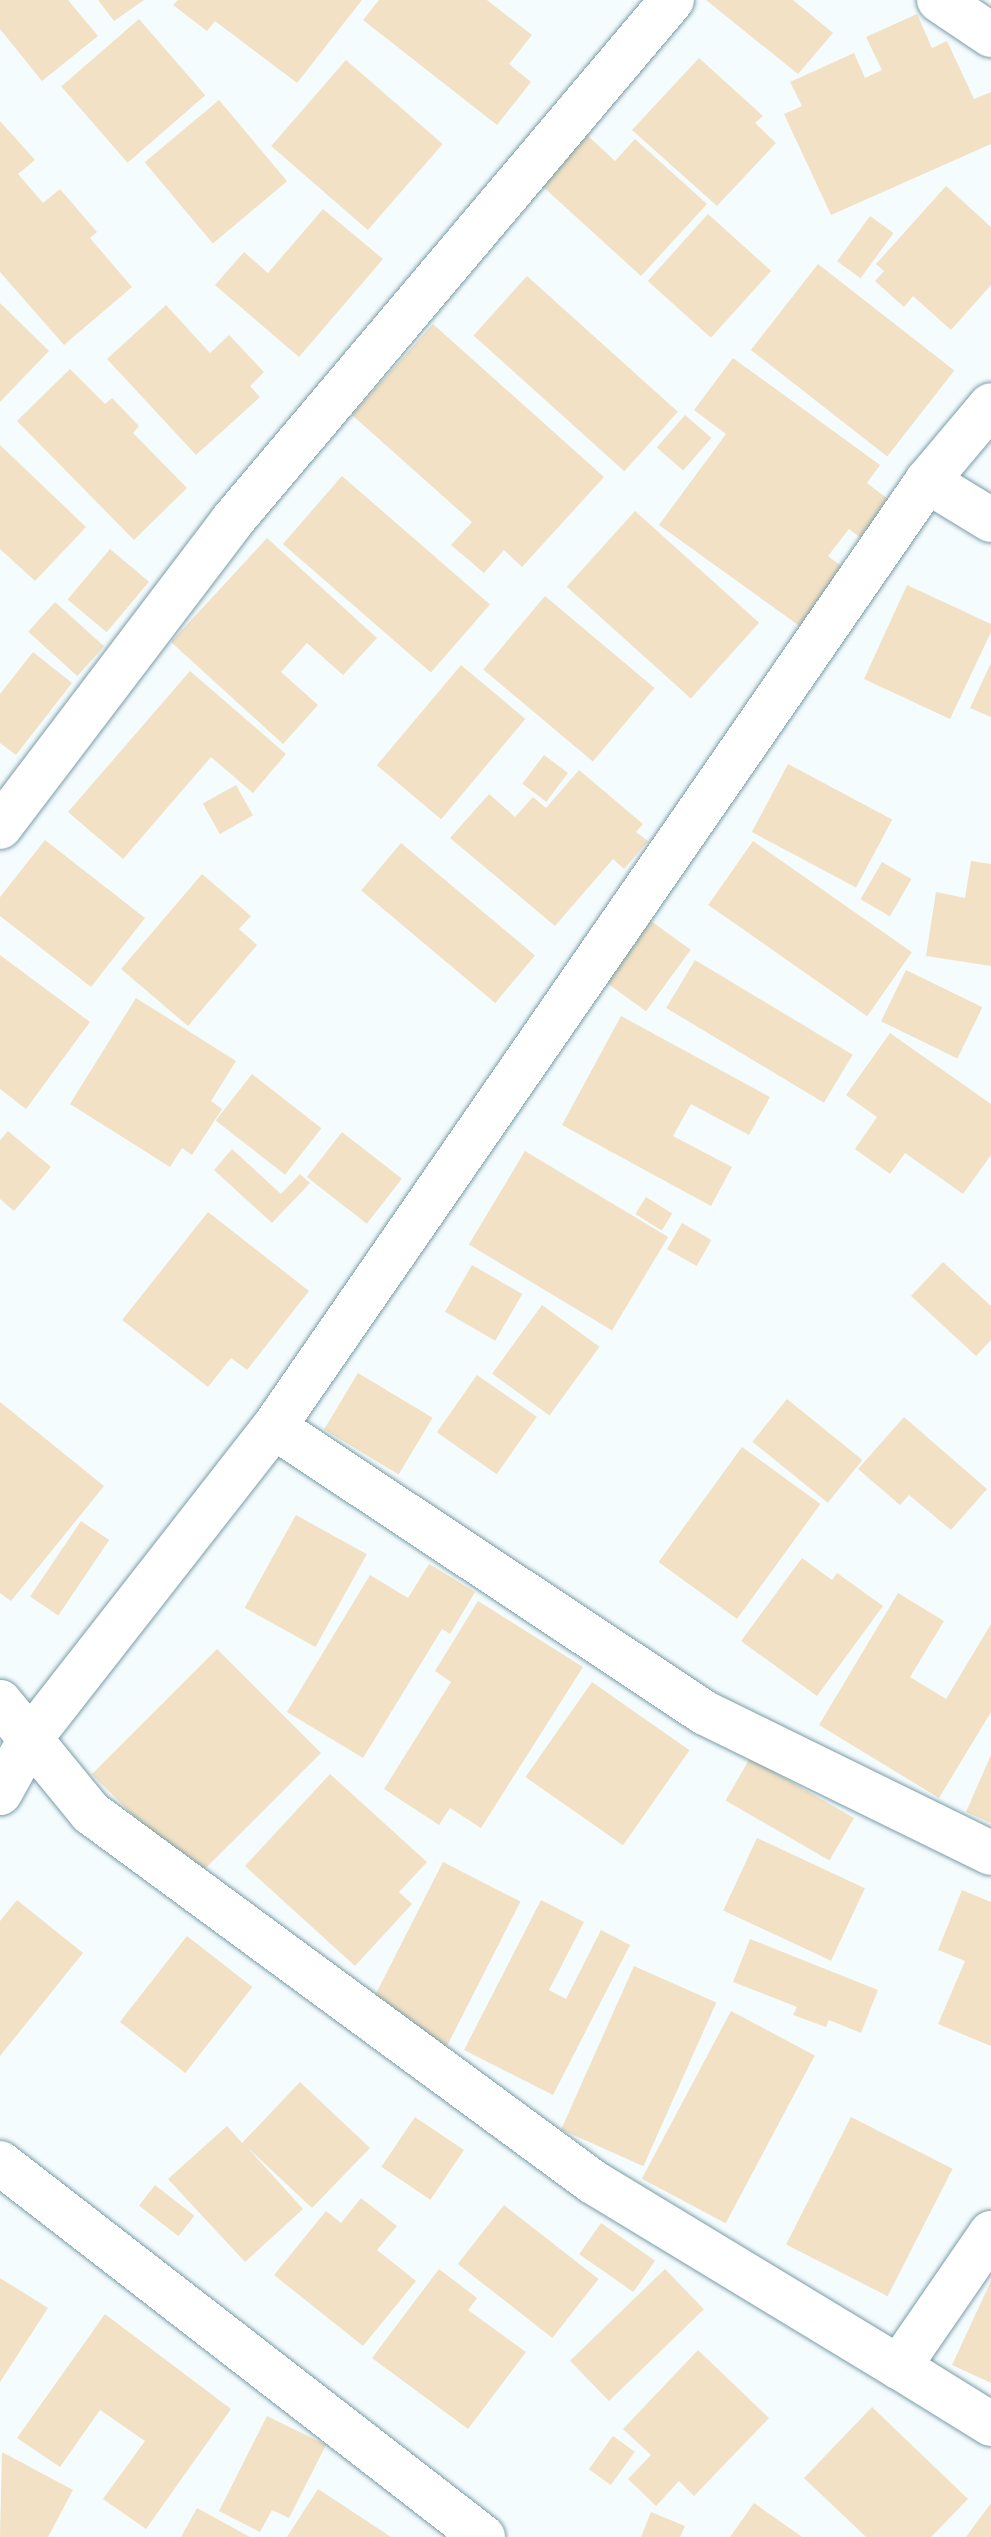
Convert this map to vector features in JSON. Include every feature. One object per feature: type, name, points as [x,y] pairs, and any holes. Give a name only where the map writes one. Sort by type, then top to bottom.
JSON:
[{"type":"street","points":[[0,827],[232,521],[672,0]]},
{"type":"street","points":[[939,0],[991,35]]},
{"type":"street","points":[[0,1793],[30,1739],[274,1427],[927,481],[991,405]]},
{"type":"street","points":[[927,481],[991,520]]},
{"type":"street","points":[[274,1427],[705,1713],[991,1853]]},
{"type":"street","points":[[0,1702],[91,1813],[593,2182],[991,2424]]},
{"type":"street","points":[[0,2163],[483,2537]]},
{"type":"street","points":[[899,2367],[991,2233]]},
{"type":"building","points":[[0,0],[68,0],[98,36],[42,81],[0,29]]},
{"type":"building","points":[[98,0],[144,0],[114,21]]},
{"type":"building","points":[[178,0],[362,0],[297,83],[215,21],[207,31],[173,5]]},
{"type":"building","points":[[379,0],[487,0],[532,35],[509,64],[531,82],[497,125],[363,20]]},
{"type":"building","points":[[706,0],[793,0],[833,33],[798,74]]},
{"type":"building","points":[[917,14],[932,48],[947,41],[974,99],[991,92],[991,144],[831,215],[784,114],[802,106],[790,82],[854,53],[865,78],[882,70],[866,37]]},
{"type":"building","points":[[139,19],[205,95],[128,163],[61,87]]},
{"type":"building","points":[[699,58],[763,116],[755,123],[776,143],[717,206],[632,130]]},
{"type":"building","points":[[346,60],[443,144],[368,230],[271,146]]},
{"type":"building","points":[[219,100],[287,181],[213,244],[145,162]]},
{"type":"building","points":[[0,121],[35,160],[18,174],[43,203],[60,189],[97,232],[90,238],[132,287],[64,345],[0,272]]},
{"type":"building","points":[[587,135],[615,161],[635,139],[707,204],[641,276],[541,185]]},
{"type":"building","points":[[946,186],[991,227],[991,285],[951,330],[913,296],[904,307],[875,281],[884,271],[876,264]]},
{"type":"building","points":[[323,209],[383,259],[299,357],[215,285],[244,252],[268,273]]},
{"type":"building","points":[[708,214],[771,271],[711,338],[648,281]]},
{"type":"building","points":[[870,216],[893,233],[861,278],[837,261]]},
{"type":"building","points":[[818,264],[954,371],[887,456],[751,350]]},
{"type":"building","points":[[527,276],[678,412],[624,471],[473,335]]},
{"type":"building","points":[[0,303],[49,351],[0,402]]},
{"type":"building","points":[[166,305],[210,353],[229,335],[264,372],[250,386],[260,397],[196,455],[107,359]]},
{"type":"building","points":[[433,324],[604,477],[522,567],[504,550],[484,573],[451,545],[472,522],[352,415]]},
{"type":"building","points":[[733,358],[880,465],[867,483],[897,506],[869,544],[849,529],[828,556],[849,572],[805,630],[659,525],[726,434],[694,410]]},
{"type":"building","points":[[70,369],[105,404],[112,398],[139,426],[133,433],[187,488],[134,540],[17,421]]},
{"type":"building","points":[[685,415],[711,438],[683,470],[657,447]]},
{"type":"building","points":[[0,445],[86,527],[35,581],[0,549]]},
{"type":"building","points":[[342,476],[490,605],[431,673],[283,544]]},
{"type":"building","points":[[635,511],[759,623],[691,699],[567,587]]},
{"type":"building","points":[[267,538],[377,638],[343,675],[307,643],[281,672],[318,705],[283,744],[171,642]]},
{"type":"building","points":[[110,549],[149,582],[107,632],[68,600]]},
{"type":"building","points":[[907,585],[991,624],[991,632],[950,719],[864,679]]},
{"type":"building","points":[[545,596],[655,688],[593,761],[483,670]]},
{"type":"building","points":[[55,602],[104,646],[77,676],[28,632]]},
{"type":"building","points":[[33,652],[72,683],[16,755],[0,743],[0,694]]},
{"type":"building","points":[[991,663],[991,717],[970,708]]},
{"type":"building","points":[[461,665],[525,719],[441,819],[377,765]]},
{"type":"building","points":[[190,671],[286,754],[253,793],[211,757],[123,859],[68,812]]},
{"type":"building","points":[[544,755],[568,773],[546,802],[522,784]]},
{"type":"building","points":[[788,764],[892,819],[856,887],[752,832]]},
{"type":"building","points":[[579,770],[643,824],[636,832],[648,841],[624,869],[613,859],[555,926],[450,838],[489,794],[515,817],[533,797],[546,808]]},
{"type":"building","points":[[236,785],[253,816],[220,834],[203,803]]},
{"type":"building","points":[[45,840],[145,918],[91,987],[0,916],[0,897]]},
{"type":"building","points":[[753,841],[912,952],[867,1016],[708,905]]},
{"type":"building","points":[[401,843],[535,955],[495,1003],[361,890]]},
{"type":"building","points":[[971,861],[991,864],[991,966],[926,956],[936,892],[965,898]]},
{"type":"building","points":[[882,862],[911,879],[890,916],[860,899]]},
{"type":"building","points":[[202,874],[251,916],[239,929],[257,945],[188,1026],[121,969]]},
{"type":"building","points":[[651,921],[691,950],[646,1011],[606,982]]},
{"type":"building","points":[[0,955],[90,1022],[26,1109],[0,1089]]},
{"type":"building","points":[[695,960],[853,1055],[824,1103],[666,1008]]},
{"type":"building","points":[[906,970],[982,1007],[957,1058],[881,1021]]},
{"type":"building","points":[[136,998],[236,1061],[211,1101],[222,1109],[192,1155],[182,1148],[170,1167],[70,1104]]},
{"type":"building","points":[[621,1016],[770,1097],[749,1135],[691,1104],[673,1136],[732,1167],[711,1206],[562,1125]]},
{"type":"building","points":[[890,1033],[991,1104],[991,1155],[963,1194],[905,1153],[890,1174],[855,1149],[877,1117],[846,1095]]},
{"type":"building","points":[[252,1074],[321,1128],[285,1175],[216,1120]]},
{"type":"building","points":[[8,1131],[51,1167],[14,1211],[0,1199],[0,1140]]},
{"type":"building","points":[[342,1132],[402,1179],[367,1224],[307,1177]]},
{"type":"building","points":[[232,1149],[281,1194],[300,1174],[310,1183],[272,1223],[214,1170]]},
{"type":"building","points":[[525,1151],[668,1237],[612,1330],[469,1244]]},
{"type":"building","points":[[646,1197],[672,1213],[662,1230],[635,1214]]},
{"type":"building","points":[[208,1212],[309,1291],[247,1370],[231,1358],[208,1387],[122,1320]]},
{"type":"building","points":[[682,1223],[711,1240],[696,1266],[667,1249]]},
{"type":"building","points":[[943,1262],[991,1306],[991,1340],[976,1356],[911,1296]]},
{"type":"building","points":[[472,1265],[522,1294],[495,1341],[445,1312]]},
{"type":"building","points":[[542,1305],[599,1347],[549,1415],[492,1374]]},
{"type":"building","points":[[358,1373],[433,1418],[399,1474],[324,1430]]},
{"type":"building","points":[[477,1375],[537,1417],[497,1474],[437,1432]]},
{"type":"building","points":[[787,1399],[862,1460],[828,1503],[752,1442]]},
{"type":"building","points":[[0,1402],[104,1486],[11,1601],[0,1593]]},
{"type":"building","points":[[904,1417],[987,1489],[951,1530],[909,1495],[900,1505],[858,1469]]},
{"type":"building","points":[[742,1447],[820,1504],[737,1619],[659,1562]]},
{"type":"building","points":[[296,1515],[367,1554],[315,1647],[245,1608]]},
{"type":"building","points":[[81,1521],[109,1540],[58,1615],[30,1596]]},
{"type":"building","points":[[802,1558],[832,1580],[837,1573],[883,1606],[817,1696],[741,1641]]},
{"type":"building","points":[[429,1564],[475,1592],[450,1634],[442,1629],[363,1758],[287,1712],[370,1575],[408,1598]]},
{"type":"building","points":[[898,1593],[944,1621],[910,1677],[946,1699],[991,1624],[991,1712],[939,1798],[819,1725]]},
{"type":"building","points":[[478,1601],[583,1667],[481,1828],[450,1808],[439,1825],[384,1789],[451,1682],[435,1671]]},
{"type":"building","points":[[217,1649],[321,1753],[196,1878],[92,1774]]},
{"type":"building","points":[[592,1682],[689,1750],[623,1845],[525,1777]]},
{"type":"building","points":[[991,1755],[991,1823],[966,1812]]},
{"type":"building","points":[[750,1758],[854,1818],[829,1860],[726,1800]]},
{"type":"building","points":[[330,1774],[427,1862],[399,1892],[412,1904],[355,1966],[245,1866]]},
{"type":"building","points":[[757,1838],[865,1888],[831,1961],[723,1911]]},
{"type":"building","points":[[443,1862],[521,1901],[444,2051],[367,2012]]},
{"type":"building","points":[[962,1890],[991,1902],[991,2046],[938,2024],[965,1961],[938,1950]]},
{"type":"building","points":[[17,1900],[83,1953],[0,2056],[0,1921]]},
{"type":"building","points":[[541,1900],[584,1922],[549,1990],[566,1999],[601,1930],[630,1945],[553,2095],[464,2050]]},
{"type":"building","points":[[187,1936],[252,1987],[185,2073],[120,2022]]},
{"type":"building","points":[[750,1939],[878,1990],[861,2033],[829,2020],[826,2027],[793,2015],[797,2007],[733,1982]]},
{"type":"building","points":[[634,1966],[716,2003],[643,2166],[561,2130]]},
{"type":"building","points":[[731,2011],[815,2056],[726,2223],[642,2179]]},
{"type":"building","points":[[300,2082],[370,2148],[312,2208],[247,2147],[303,2209],[245,2262],[168,2179],[227,2126],[242,2143]]},
{"type":"building","points":[[415,2117],[464,2150],[430,2200],[381,2167]]},
{"type":"building","points":[[851,2117],[953,2169],[888,2296],[786,2244]]},
{"type":"building","points":[[155,2185],[194,2216],[178,2236],[139,2205]]},
{"type":"building","points":[[361,2198],[397,2226],[377,2250],[416,2281],[363,2346],[274,2275],[326,2211],[341,2223]]},
{"type":"building","points":[[504,2205],[599,2279],[552,2338],[458,2264]]},
{"type":"building","points":[[601,2223],[655,2261],[633,2292],[579,2254]]},
{"type":"building","points":[[439,2269],[477,2298],[468,2310],[526,2352],[468,2429],[372,2358]]},
{"type":"building","points":[[665,2269],[704,2309],[609,2401],[570,2361]]},
{"type":"building","points":[[0,2278],[48,2308],[0,2382]]},
{"type":"building","points":[[991,2281],[991,2383],[952,2365]]},
{"type":"building","points":[[105,2314],[231,2409],[146,2529],[103,2499],[145,2441],[100,2410],[60,2467],[17,2438]]},
{"type":"building","points":[[698,2350],[769,2418],[694,2496],[679,2481],[656,2506],[628,2479],[651,2455],[623,2429]]},
{"type":"building","points":[[872,2407],[968,2499],[931,2537],[866,2537],[804,2478]]},
{"type":"building","points":[[267,2416],[326,2445],[289,2518],[272,2510],[260,2532],[219,2511]]},
{"type":"building","points":[[613,2436],[635,2452],[611,2485],[589,2469]]},
{"type":"building","points":[[2,2452],[73,2490],[48,2537],[0,2537]]},
{"type":"building","points":[[318,2489],[391,2537],[287,2537]]},
{"type":"building","points":[[754,2503],[802,2537],[730,2537]]},
{"type":"building","points":[[991,2503],[991,2537],[966,2537]]},
{"type":"building","points":[[197,2508],[250,2537],[181,2537]]},
{"type":"building","points":[[651,2512],[685,2526],[680,2537],[641,2537]]}]
